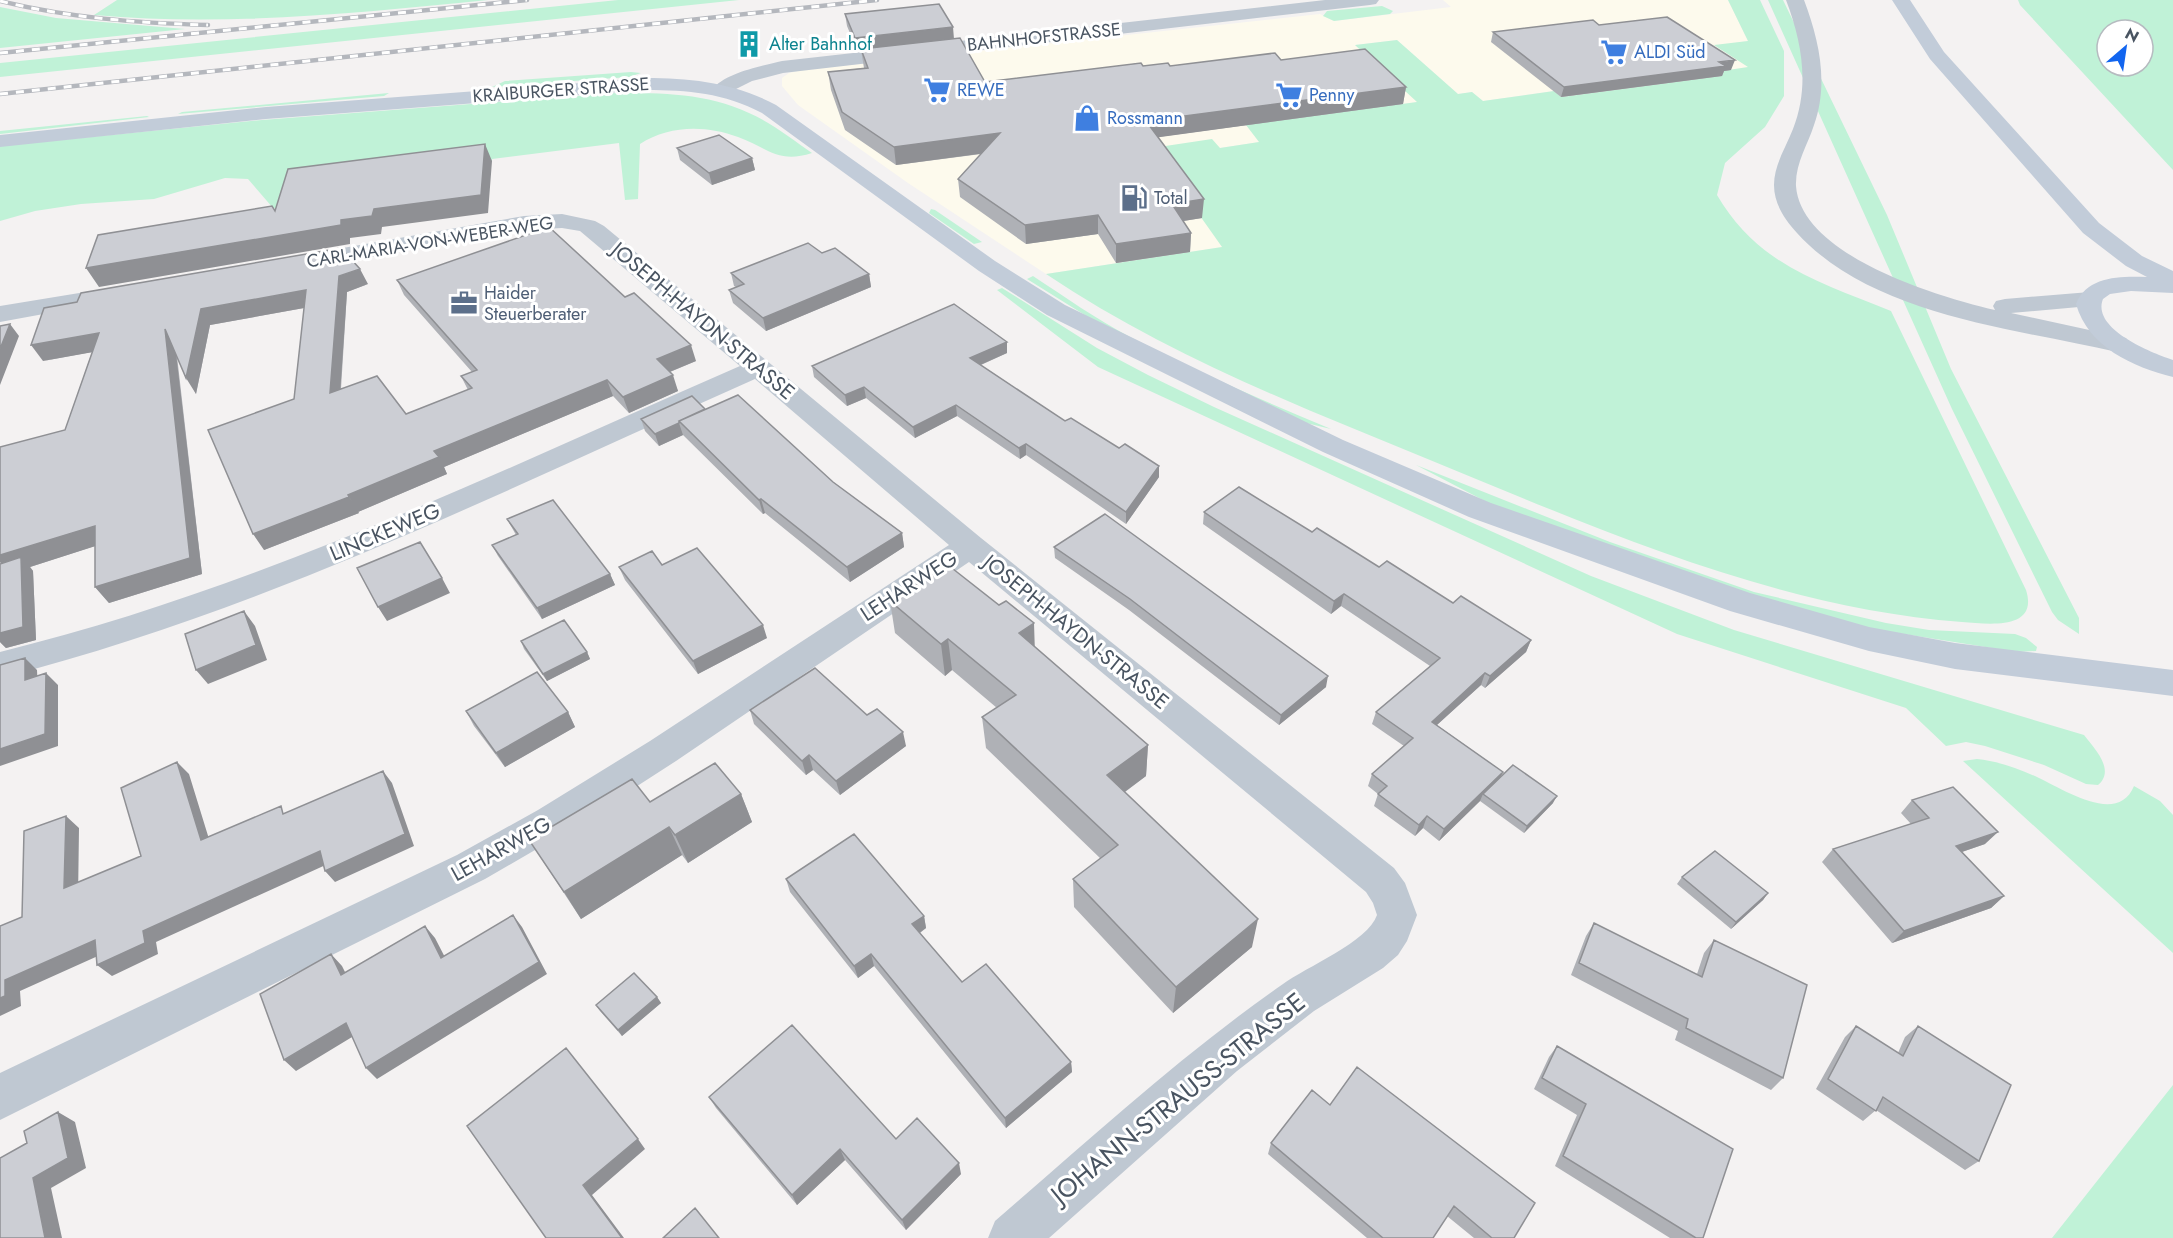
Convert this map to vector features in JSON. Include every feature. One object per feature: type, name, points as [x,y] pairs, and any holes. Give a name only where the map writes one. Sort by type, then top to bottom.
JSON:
[{"type":"main road","points":[[1900,0],[1937,55],[1992,120],[2091,228],[2134,261],[2173,280]]},
{"type":"main road","name":"KRAIBURGER STRASSE","points":[[0,141],[266,113],[573,88],[667,83],[722,90],[750,99],[769,109],[987,266],[1056,310],[1333,446],[1480,510],[1742,603],[1869,639],[1955,656],[2173,684]]},
{"type":"main road","points":[[2091,228],[2107,261],[2099,292],[2088,308],[2092,319],[2117,344],[2169,371]]},
{"type":"main road","points":[[2099,292],[2146,283],[2173,286]]},
{"type":"street","name":"BAHNHOFSTRASSE","points":[[722,90],[745,77],[782,67],[1370,0]]},
{"type":"street","points":[[1796,0],[1806,26],[1814,76],[1806,120],[1788,163],[1784,187],[1791,209],[1805,230],[1825,248],[1911,295],[2117,344]]},
{"type":"street","name":"CARL-MARIA-VON-WEBER-WEG","points":[[277,266],[524,224],[548,221],[576,223]]},
{"type":"street","name":"JOSEPH-HAYDN-STRASSE","points":[[576,223],[587,226],[603,237],[970,546],[1380,880],[1391,896],[1397,915]]},
{"type":"street","points":[[0,314],[139,290]]},
{"type":"street","points":[[1958,307],[2039,305],[2099,292]]},
{"type":"street","name":"LINCKEWEG","points":[[0,665],[77,646],[148,623],[319,561],[759,367]]},
{"type":"street","name":"LEHARWEG","points":[[0,1097],[471,867],[552,821],[663,751],[970,546]]},
{"type":"street","name":"JOHANN-STRAUSS-STRASSE","points":[[1012,1238],[1221,1056],[1299,997],[1368,954],[1383,942],[1393,928],[1397,915]]},
{"type":"shaded area","points":[[1443,0],[1728,0],[1748,41],[1715,46],[1749,67],[1722,76],[1561,97],[1554,91],[1483,101],[1472,92],[1458,94],[1397,40],[1355,45],[1418,102],[1246,125],[1260,142],[1219,148],[1152,148],[1223,247],[1046,274],[908,183],[798,105],[782,86],[782,78],[789,73],[803,70],[1320,14],[1334,21],[1451,7]]},
{"type":"green space","points":[[117,0],[488,0],[341,14],[242,19],[193,20],[94,15]]},
{"type":"green space","points":[[618,0],[739,0],[0,77],[0,63]]},
{"type":"green space","points":[[1728,0],[1760,0],[1784,51],[1784,96],[1765,127],[1725,163],[1717,195],[1733,219],[1751,239],[1771,255],[1815,280],[1891,311],[2026,590],[2028,603],[2025,613],[2018,619],[1985,624],[1893,614],[1824,601],[1690,562],[1559,513],[1282,399],[1185,354],[1091,303],[1046,274],[1222,247],[1152,148],[1212,139],[1220,148],[1259,142],[1246,125],[1417,102],[1355,45],[1397,40],[1458,94],[1472,92],[1483,101],[1554,91],[1562,97],[1721,76],[1715,72],[1748,67],[1714,45],[1748,41]]},
{"type":"green space","points":[[1768,0],[1783,0],[1887,215],[1951,369],[2079,618],[2079,634],[2058,620],[2052,612],[1952,409]]},
{"type":"green space","points":[[2018,0],[2173,0],[2173,170],[2020,5]]},
{"type":"green space","points":[[1382,6],[1393,11],[1390,14],[1334,21],[1323,16],[1327,11]]},
{"type":"green space","points":[[0,7],[56,18],[185,29],[0,48]]},
{"type":"green space","points":[[641,73],[629,77],[492,87],[505,81]]},
{"type":"green space","points":[[389,93],[384,96],[178,114],[182,112]]},
{"type":"green space","points":[[616,93],[667,94],[717,101],[757,117],[812,153],[782,156],[726,133],[701,129],[675,130],[640,144],[638,199],[625,200],[619,143],[492,159],[492,161],[283,209],[273,208],[248,179],[225,178],[154,199],[81,204],[35,211],[0,221],[0,146],[262,120]]},
{"type":"green space","points":[[149,117],[0,134],[0,131]]},
{"type":"green space","points":[[931,209],[982,242],[974,244],[929,213]]},
{"type":"green space","points":[[1033,276],[1130,337],[1229,385],[1331,429],[1306,423],[1120,337],[1027,279]]},
{"type":"green space","points":[[1002,288],[1097,348],[1148,375],[1214,407],[1591,576],[1734,630],[2084,735],[2101,759],[2105,773],[2103,779],[2098,785],[2086,784],[2044,765],[1985,746],[1966,742],[1946,746],[1906,708],[1677,634],[1098,367],[997,290]]},
{"type":"green space","points":[[1416,465],[1610,542],[1754,592],[1886,623],[1929,630],[2015,634],[2026,638],[2037,647],[2036,651],[2017,652],[1885,631],[1807,615],[1502,510]]},
{"type":"green space","points":[[1977,759],[2017,769],[2089,801],[2103,804],[2116,803],[2126,798],[2134,786],[2160,801],[2173,815],[2173,953],[1963,761]]},
{"type":"green space","points":[[2173,1085],[2173,1238],[2052,1238]]},
{"type":"building","points":[[939,4],[953,27],[855,38],[845,14]]},
{"type":"building","name":"ALDI Süd","points":[[1667,17],[1735,60],[1719,62],[1726,66],[1564,87],[1493,32],[1593,20],[1599,25]]},
{"type":"building","points":[[960,38],[985,82],[1141,63],[1143,66],[1168,63],[1170,66],[1275,53],[1281,60],[1365,49],[1406,87],[1146,121],[1204,199],[1172,204],[1191,233],[1116,244],[1098,215],[1025,225],[958,179],[1000,133],[894,147],[842,112],[828,72],[868,68],[861,49]]},
{"type":"building","points":[[719,135],[752,158],[709,173],[677,148]]},
{"type":"building","points":[[485,144],[481,195],[374,209],[372,216],[341,220],[341,225],[86,268],[98,235],[272,206],[275,211],[288,169]]},
{"type":"building","points":[[549,227],[625,297],[634,293],[691,345],[657,359],[673,375],[623,397],[607,380],[434,451],[439,457],[348,495],[349,497],[253,534],[208,430],[294,399],[306,290],[201,309],[186,378],[165,329],[190,558],[95,587],[95,526],[0,555],[0,447],[65,430],[99,333],[31,345],[44,308],[77,302],[81,293],[341,248],[360,269],[339,276],[330,393],[377,376],[406,414],[472,388],[461,376],[477,370],[397,280]]},
{"type":"building","points":[[808,243],[822,253],[835,248],[869,274],[763,318],[729,290],[744,284],[731,273]]},
{"type":"building","points":[[954,304],[1007,342],[970,358],[1065,421],[1071,418],[1119,448],[1125,444],[1159,466],[1126,512],[1026,444],[1019,448],[956,405],[913,427],[864,387],[845,395],[812,366]]},
{"type":"building","points":[[10,324],[0,349],[0,326]]},
{"type":"building","points":[[738,395],[833,482],[902,533],[847,567],[761,499],[759,500],[679,421]]},
{"type":"building","points":[[692,396],[705,409],[655,434],[641,419]]},
{"type":"building","points":[[1239,487],[1312,532],[1317,528],[1379,567],[1387,561],[1453,603],[1461,596],[1531,640],[1490,676],[1485,673],[1432,722],[1503,772],[1444,829],[1427,816],[1419,825],[1378,794],[1387,786],[1372,774],[1413,738],[1376,712],[1440,658],[1344,594],[1334,601],[1204,512]]},
{"type":"building","points":[[553,500],[610,574],[537,608],[492,545],[518,534],[507,519]]},
{"type":"building","points":[[1105,514],[1328,676],[1281,715],[1130,599],[1054,547]]},
{"type":"building","points":[[420,542],[442,578],[378,607],[357,568]]},
{"type":"building","points":[[697,548],[763,625],[693,661],[619,567],[652,551],[662,565]]},
{"type":"building","points":[[21,557],[23,627],[0,633],[0,564]]},
{"type":"building","points":[[948,565],[999,605],[1006,601],[1034,623],[1019,633],[1148,745],[1107,775],[1258,919],[1176,987],[1073,879],[1118,845],[982,717],[1016,695],[948,639],[941,644],[890,601]]},
{"type":"building","points":[[244,611],[256,645],[196,670],[185,634]]},
{"type":"building","points":[[564,620],[587,652],[543,674],[521,641]]},
{"type":"building","points":[[25,658],[25,680],[46,673],[45,734],[0,749],[0,665]]},
{"type":"building","points":[[815,668],[867,715],[877,709],[903,732],[836,781],[809,755],[802,761],[750,710]]},
{"type":"building","points":[[537,672],[568,712],[496,753],[466,711]]},
{"type":"building","points":[[177,762],[201,840],[281,806],[283,814],[383,771],[405,834],[325,871],[320,851],[143,931],[145,943],[97,965],[95,940],[5,980],[5,996],[0,998],[0,926],[22,917],[24,831],[66,816],[64,888],[141,856],[121,788]]},
{"type":"building","points":[[715,763],[741,794],[675,835],[669,827],[564,892],[529,840],[632,779],[650,802]]},
{"type":"building","points":[[1513,765],[1557,796],[1527,826],[1483,794]]},
{"type":"building","points":[[1953,787],[1998,832],[1956,846],[2004,896],[1904,931],[1833,849],[1929,818],[1912,800]]},
{"type":"building","points":[[854,834],[924,916],[912,924],[962,982],[986,964],[1071,1062],[1005,1118],[871,954],[854,966],[786,879]]},
{"type":"building","points":[[1715,851],[1768,893],[1736,922],[1682,877]]},
{"type":"building","points":[[513,915],[539,962],[366,1068],[346,1023],[284,1060],[260,994],[331,954],[341,975],[425,926],[441,958]]},
{"type":"building","points":[[1594,923],[1702,977],[1714,940],[1807,985],[1783,1078],[1686,1028],[1688,1019],[1579,963]]},
{"type":"building","points":[[634,973],[657,997],[618,1030],[596,1005]]},
{"type":"building","points":[[792,1025],[896,1139],[917,1118],[959,1163],[902,1220],[840,1149],[792,1195],[709,1097]]},
{"type":"building","points":[[1856,1026],[1903,1056],[1918,1026],[2011,1085],[1979,1161],[1883,1097],[1876,1111],[1828,1079]]},
{"type":"building","points":[[1557,1046],[1733,1149],[1703,1238],[1696,1238],[1563,1156],[1586,1104],[1542,1078]]},
{"type":"building","points":[[566,1048],[638,1139],[583,1185],[622,1238],[546,1238],[467,1126]]},
{"type":"building","points":[[1357,1067],[1535,1203],[1514,1238],[1492,1238],[1454,1206],[1433,1238],[1383,1238],[1271,1143],[1312,1090],[1330,1105]]},
{"type":"building","points":[[58,1112],[68,1158],[33,1178],[45,1238],[0,1238],[0,1158],[27,1143],[24,1131]]},
{"type":"building","points":[[695,1208],[719,1238],[663,1238]]},
{"type":"railway","points":[[0,53],[527,0]]},
{"type":"railway","points":[[0,94],[877,0]]},
{"type":"railway","points":[[0,1],[52,12],[104,19],[208,25]]},
{"type":"place","name":"Alter Bahnhof","points":[[749,44]]},
{"type":"place","name":"ALDI Süd","points":[[1614,52]]},
{"type":"place","name":"REWE","points":[[937,90]]},
{"type":"place","name":"Penny","points":[[1289,95]]},
{"type":"place","name":"Rossmann","points":[[1087,118]]},
{"type":"place","name":"Total","points":[[1134,198]]},
{"type":"place","name":"Haider Steuerberater","points":[[464,303]]}]
